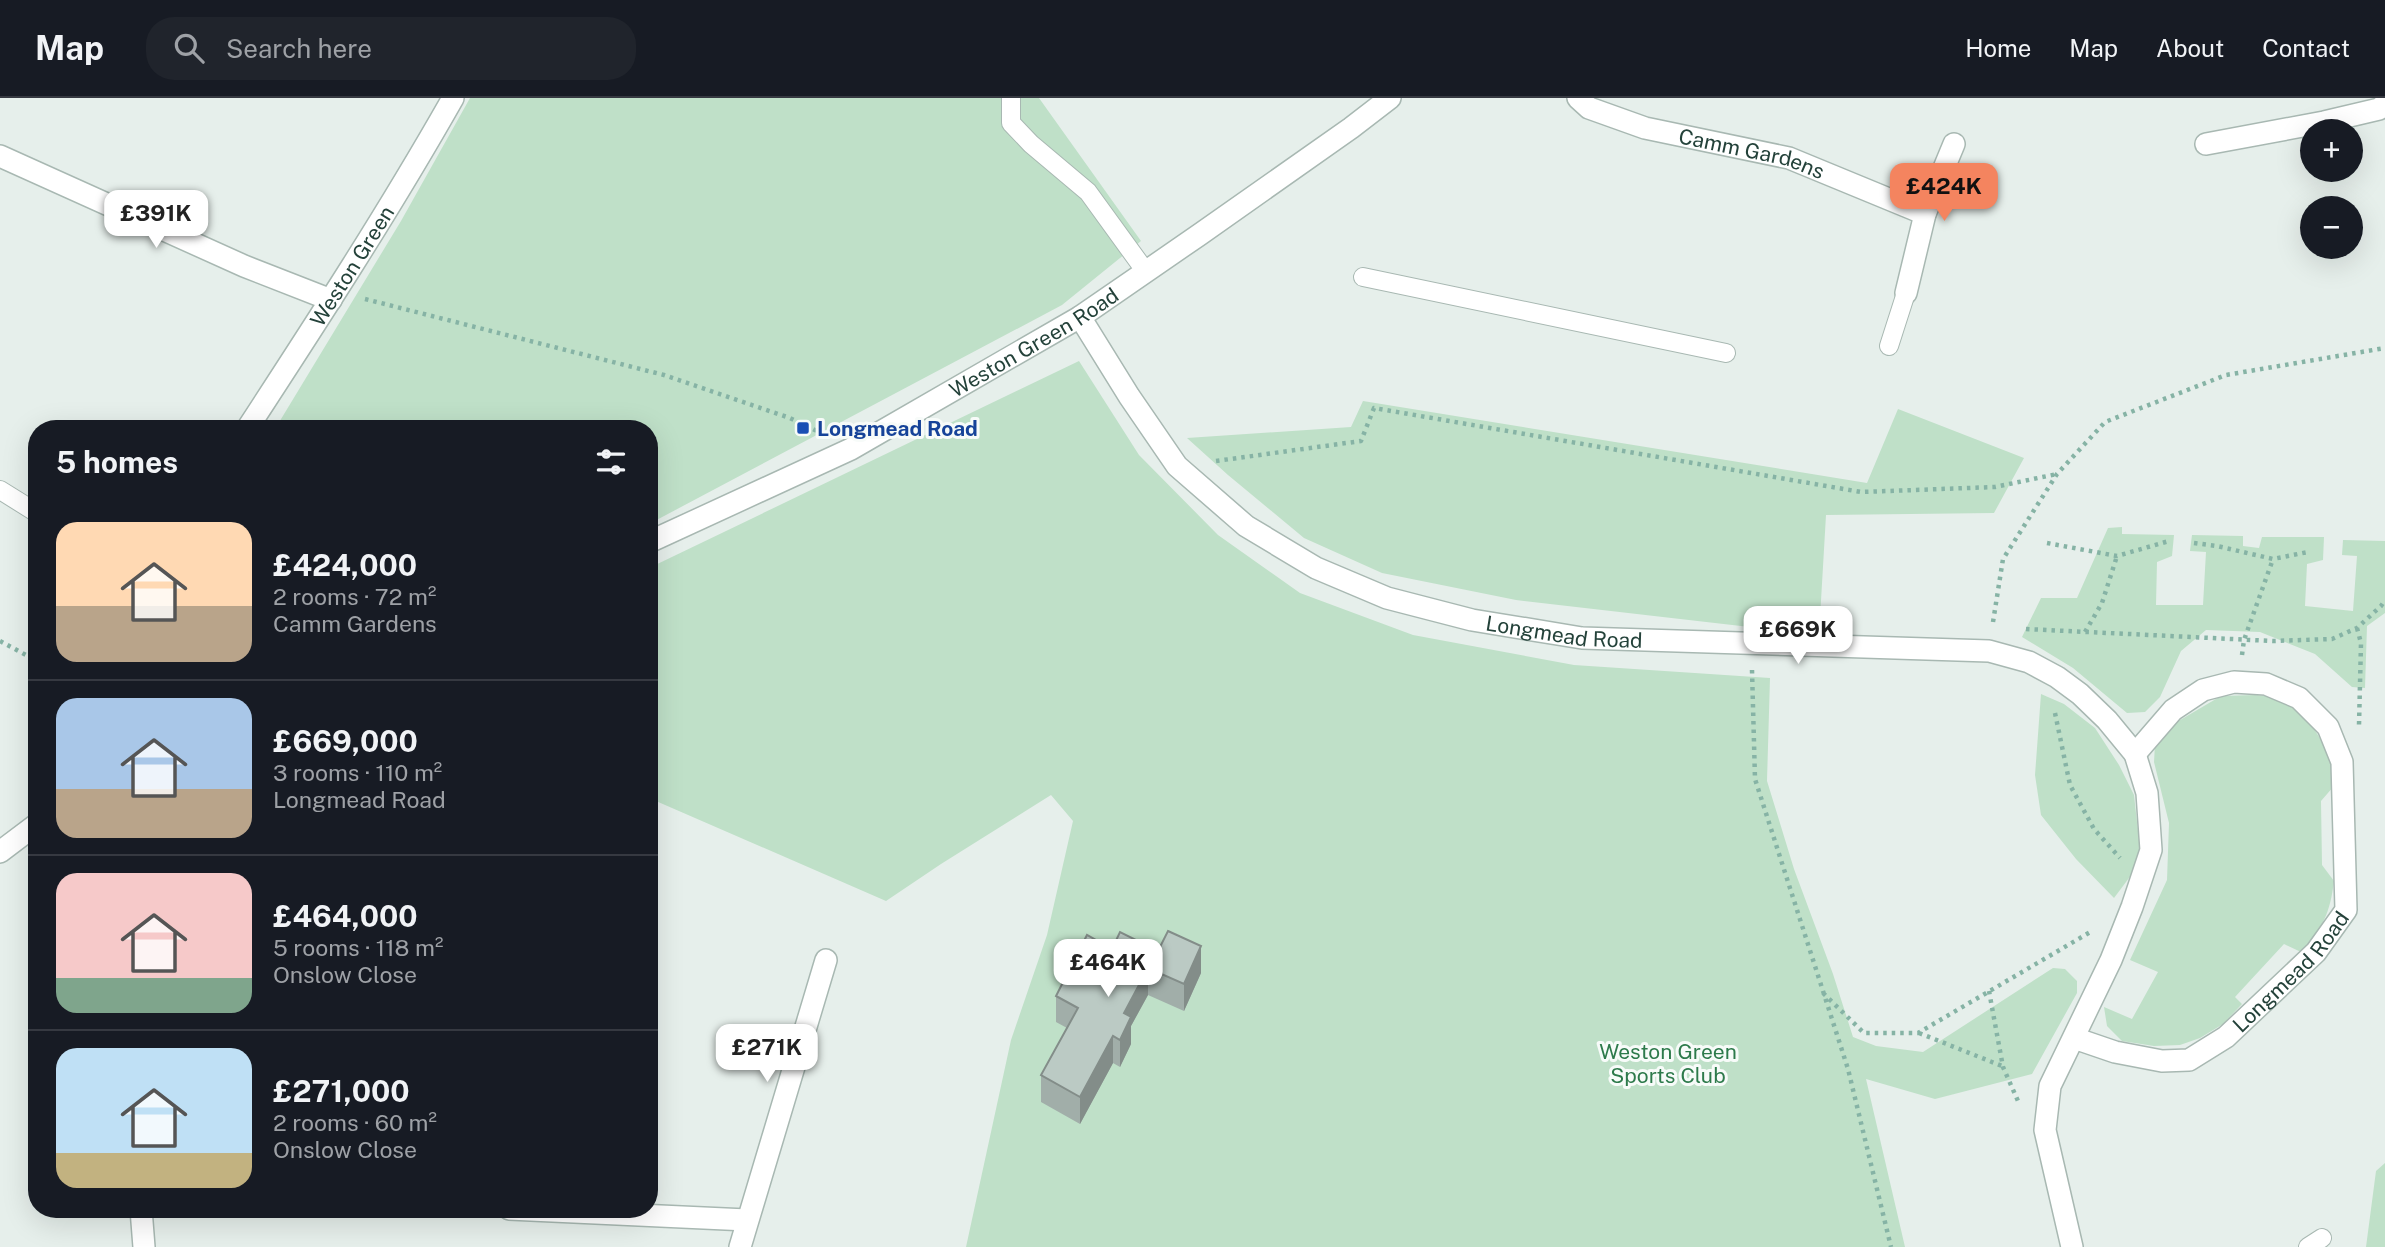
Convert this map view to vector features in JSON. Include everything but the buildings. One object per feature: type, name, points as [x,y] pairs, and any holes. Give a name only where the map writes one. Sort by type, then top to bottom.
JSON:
[{"type":"street","name":"Weston Green","points":[[253,420],[334,296],[414,167],[453,98]]},
{"type":"street","name":"Weston Green Road","points":[[658,538],[852,449],[1080,317],[1390,98]]},
{"type":"street","name":"Camm Gardens","points":[[1578,98],[1589,108],[1645,128],[1788,158],[1925,214]]},
{"type":"street","points":[[2206,144],[2324,122],[2379,109],[2385,104]]},
{"type":"street","points":[[1906,293],[1925,214],[1954,144]]},
{"type":"street","points":[[0,156],[244,266],[334,296]]},
{"type":"street","name":"Longmead Road","points":[[1080,317],[1177,466],[1246,526],[1316,568],[1387,598],[1472,620],[1582,638],[1989,651],[2029,662],[2057,677],[2080,694],[2107,720],[2135,754],[2147,793],[2151,850],[2111,960],[2050,1086],[2045,1130],[2072,1247]]},
{"type":"street","name":"Longmead Road","points":[[2074,1038],[2115,1052],[2162,1061],[2189,1060],[2226,1037],[2316,952],[2346,910],[2342,762],[2328,727],[2299,698],[2266,684],[2234,682],[2203,690],[2173,709],[2135,754]]},
{"type":"street","points":[[0,852],[28,831]]},
{"type":"street","points":[[740,1247],[826,960]]},
{"type":"street","points":[[658,1216],[747,1220]]},
{"type":"street","points":[[142,1218],[144,1247]]},
{"type":"lane","points":[[1011,98],[1011,123],[1031,144],[1088,192],[1146,272]]},
{"type":"lane","points":[[1363,277],[1726,353]]},
{"type":"lane","points":[[1889,346],[1906,293]]},
{"type":"lane","points":[[0,490],[28,507]]},
{"type":"path","points":[[334,296],[664,375],[790,418],[852,449]]},
{"type":"path","points":[[1989,651],[2003,559],[2057,474],[2105,422],[2226,375],[2385,348]]},
{"type":"path","points":[[1177,466],[1361,441],[1374,408],[1860,492],[1996,487],[2057,474]]},
{"type":"path","points":[[2047,542],[2117,556],[2169,541]]},
{"type":"path","points":[[2194,544],[2217,546],[2273,559],[2308,552]]},
{"type":"path","points":[[2085,632],[2102,603],[2117,556]]},
{"type":"path","points":[[2244,640],[2273,559]]},
{"type":"path","points":[[2025,628],[2273,642],[2332,639],[2357,628],[2385,600]]},
{"type":"path","points":[[2342,762],[2359,741],[2361,643],[2357,628]]},
{"type":"path","points":[[0,641],[28,656]]},
{"type":"path","points":[[1752,645],[1755,779],[1848,1069],[1891,1247]]},
{"type":"path","points":[[1918,1033],[2134,902],[2121,860],[2094,829],[2070,785],[2055,708],[2057,677]]},
{"type":"path","points":[[1989,991],[2003,1067],[2023,1113],[2045,1122]]},
{"type":"path","points":[[1822,992],[1864,1033],[1918,1033],[2003,1067]]},
{"type":"green space","points":[[470,98],[1039,98],[1141,241],[1062,305],[658,519],[658,420],[280,420],[401,221]]},
{"type":"green space","name":"Weston Green Sports Club","points":[[1079,361],[1139,455],[1218,535],[1300,593],[1413,635],[1574,665],[1770,678],[1767,781],[1794,869],[1853,1037],[1876,1046],[1923,1052],[2053,968],[2065,969],[2077,981],[2077,993],[2032,1074],[1935,1099],[1866,1079],[1905,1247],[966,1247],[1011,1040],[1047,935],[1073,821],[1051,795],[886,901],[658,802],[658,564]]},
{"type":"green space","points":[[1363,401],[1867,483],[1898,409],[2024,458],[1994,513],[1826,515],[1819,635],[1516,600],[1382,573],[1304,538],[1187,438],[1351,427]]},
{"type":"green space","points":[[2122,527],[2122,534],[2174,535],[2172,556],[2157,562],[2156,605],[2203,605],[2206,552],[2190,551],[2192,535],[2243,536],[2243,546],[2259,548],[2262,537],[2324,537],[2323,560],[2307,564],[2305,606],[2353,611],[2357,556],[2342,555],[2343,540],[2385,541],[2385,613],[2367,626],[2365,688],[2352,687],[2315,654],[2260,632],[2206,630],[2181,651],[2160,697],[2145,712],[2127,713],[2073,668],[2022,637],[2041,598],[2077,598],[2108,528]]},
{"type":"green space","points":[[2041,694],[2064,704],[2095,728],[2119,765],[2134,795],[2140,849],[2135,870],[2114,898],[2076,859],[2041,815],[2035,775]]},
{"type":"green space","points":[[2255,695],[2282,700],[2293,707],[2312,726],[2325,748],[2334,786],[2321,801],[2322,865],[2334,881],[2328,911],[2315,935],[2301,952],[2284,944],[2235,997],[2242,1004],[2223,1024],[2200,1038],[2180,1045],[2154,1046],[2122,1041],[2107,1026],[2104,1007],[2132,1019],[2158,972],[2130,960],[2167,880],[2169,823],[2154,762],[2155,744],[2170,726],[2221,696]]},
{"type":"green space","points":[[2385,1163],[2385,1247],[2366,1247],[2376,1171]]},
{"type":"place","name":"Longmead Road","points":[[803,428]]}]
